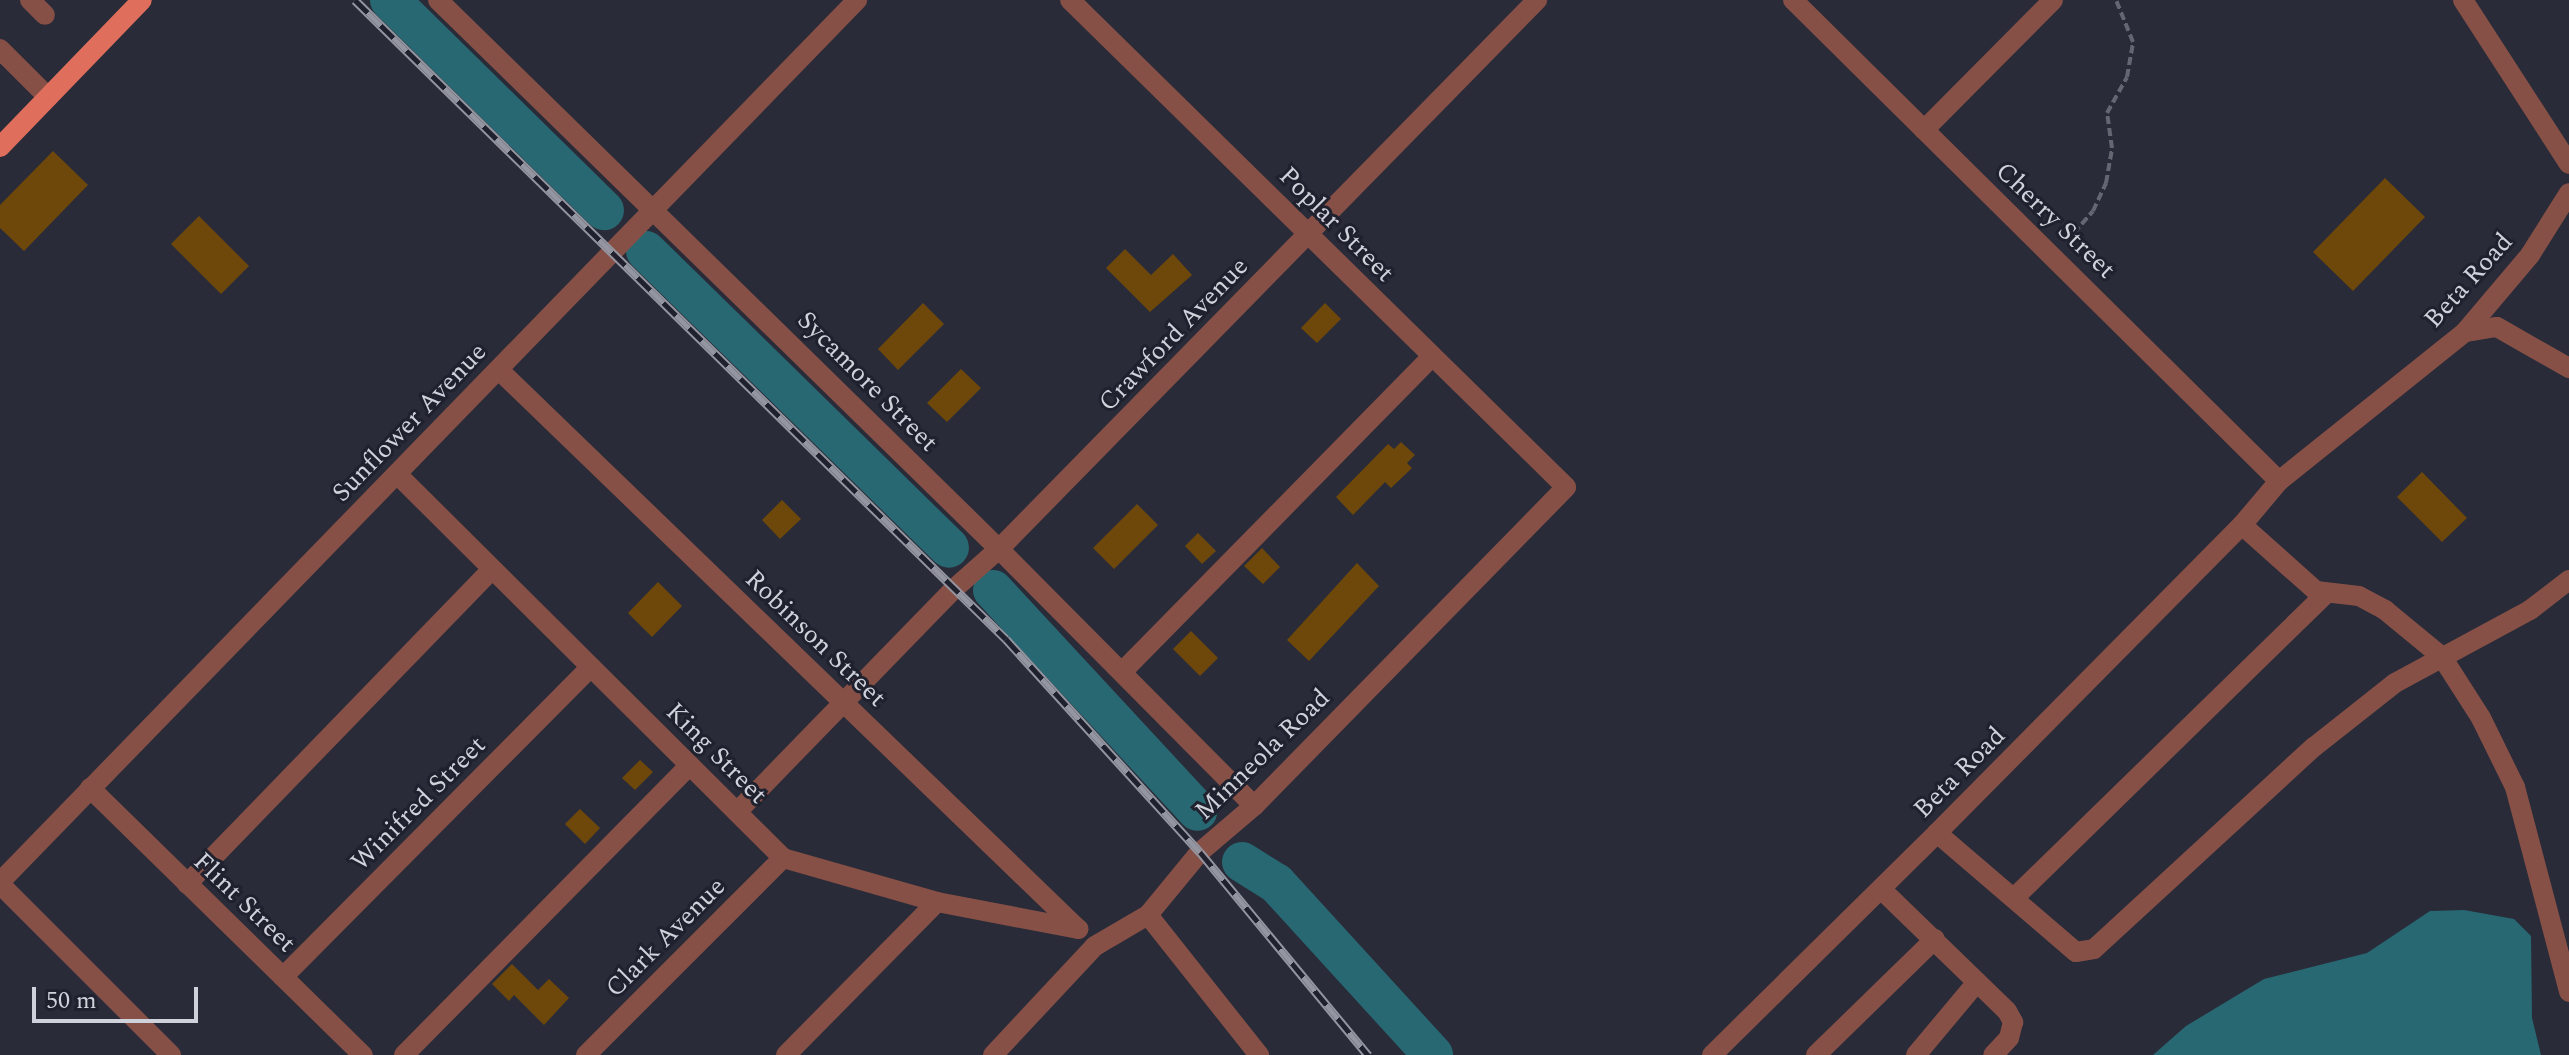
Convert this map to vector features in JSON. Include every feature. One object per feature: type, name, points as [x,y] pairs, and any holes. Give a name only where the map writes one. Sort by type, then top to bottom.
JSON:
[{"type":"main road","points":[[4,135],[48,97],[135,2]]},
{"type":"street","points":[[30,0],[45,15]]},
{"type":"street","name":"Sycamore Street","points":[[438,0],[999,549],[1254,806]]},
{"type":"street","name":"Sunflower Avenue","points":[[0,883],[857,0]]},
{"type":"street","name":"Poplar Street","points":[[1070,0],[1566,487]]},
{"type":"street","name":"Crawford Avenue","points":[[737,812],[955,588],[999,549],[1309,235],[1537,0]]},
{"type":"street","name":"Cherry Street","points":[[1793,0],[2279,481]]},
{"type":"street","points":[[1924,130],[2053,0]]},
{"type":"street","points":[[2463,0],[2569,164]]},
{"type":"street","points":[[0,49],[48,97]]},
{"type":"street","name":"Beta Road","points":[[1712,1055],[2242,525],[2279,481],[2465,332],[2530,255],[2569,193]]},
{"type":"street","points":[[2465,332],[2497,327],[2569,368]]},
{"type":"street","points":[[1122,672],[1432,356]]},
{"type":"street","name":"Robinson Street","points":[[499,370],[1095,946]]},
{"type":"street","name":"King Street","points":[[397,474],[783,858],[937,902],[1078,929]]},
{"type":"street","name":"Minneola Road","points":[[993,1055],[1095,946],[1148,915],[1200,852],[1254,806],[1566,487]]},
{"type":"street","points":[[2242,525],[2316,591],[2359,596],[2385,610],[2442,657],[2481,718],[2515,787],[2569,992]]},
{"type":"street","points":[[187,884],[492,569]]},
{"type":"street","points":[[1937,833],[2076,952],[2094,949],[2314,747],[2395,683],[2530,610],[2569,580]]},
{"type":"street","points":[[2014,898],[2327,593]]},
{"type":"street","name":"Winifred Street","points":[[283,977],[591,667]]},
{"type":"street","points":[[404,1055],[690,765]]},
{"type":"street","name":"Flint Street","points":[[90,788],[363,1055]]},
{"type":"street","name":"Clark Avenue","points":[[586,1055],[783,858]]},
{"type":"street","points":[[0,883],[171,1055]]},
{"type":"street","points":[[1881,889],[1935,939],[2013,1022],[2009,1038],[1993,1055]]},
{"type":"street","points":[[786,1055],[937,902]]},
{"type":"street","points":[[1148,915],[1254,1053]]},
{"type":"street","points":[[1816,1055],[1935,939]]},
{"type":"street","points":[[1916,1055],[1977,982]]},
{"type":"path","points":[[2054,256],[2093,211],[2106,183],[2112,148],[2107,113],[2127,77],[2133,42],[2116,0]]},
{"type":"water","points":[[2464,910],[2514,919],[2531,936],[2532,1018],[2541,1055],[2153,1055],[2186,1026],[2264,979],[2367,953],[2430,911]]},
{"type":"building","points":[[53,151],[88,185],[24,251],[0,228],[0,205]]},
{"type":"building","points":[[2385,178],[2425,217],[2353,291],[2313,252]]},
{"type":"building","points":[[199,216],[249,266],[221,294],[171,244]]},
{"type":"building","points":[[1125,249],[1151,275],[1173,254],[1192,275],[1150,312],[1106,268]]},
{"type":"building","points":[[923,303],[944,324],[898,370],[878,349]]},
{"type":"building","points":[[1325,303],[1341,319],[1317,343],[1301,328]]},
{"type":"building","points":[[961,369],[981,388],[947,422],[927,403]]},
{"type":"building","points":[[1401,442],[1415,455],[1407,463],[1412,468],[1391,488],[1385,482],[1353,515],[1336,497],[1388,444],[1394,449]]},
{"type":"building","points":[[2422,472],[2467,518],[2442,542],[2397,497]]},
{"type":"building","points":[[782,500],[801,519],[780,539],[762,520]]},
{"type":"building","points":[[1137,504],[1158,525],[1114,569],[1093,548]]},
{"type":"building","points":[[1198,533],[1216,551],[1202,564],[1185,546]]},
{"type":"building","points":[[1262,548],[1280,567],[1263,584],[1244,566]]},
{"type":"building","points":[[1357,563],[1379,586],[1309,661],[1287,640]]},
{"type":"building","points":[[658,582],[682,606],[652,637],[628,613]]},
{"type":"building","points":[[1191,631],[1218,658],[1200,676],[1173,649]]},
{"type":"building","points":[[640,760],[653,772],[635,790],[622,778]]},
{"type":"building","points":[[580,809],[600,828],[585,844],[565,824]]},
{"type":"building","points":[[512,964],[538,990],[549,979],[569,998],[544,1025],[514,995],[509,1001],[492,984]]},
{"type":"waterway","points":[[390,0],[604,210]]},
{"type":"waterway","points":[[646,251],[949,548]]},
{"type":"waterway","points":[[993,590],[1198,811]]},
{"type":"waterway","points":[[1242,862],[1276,883],[1433,1055]]},
{"type":"railway","points":[[355,0],[1006,639],[1200,852],[1368,1055]]}]
